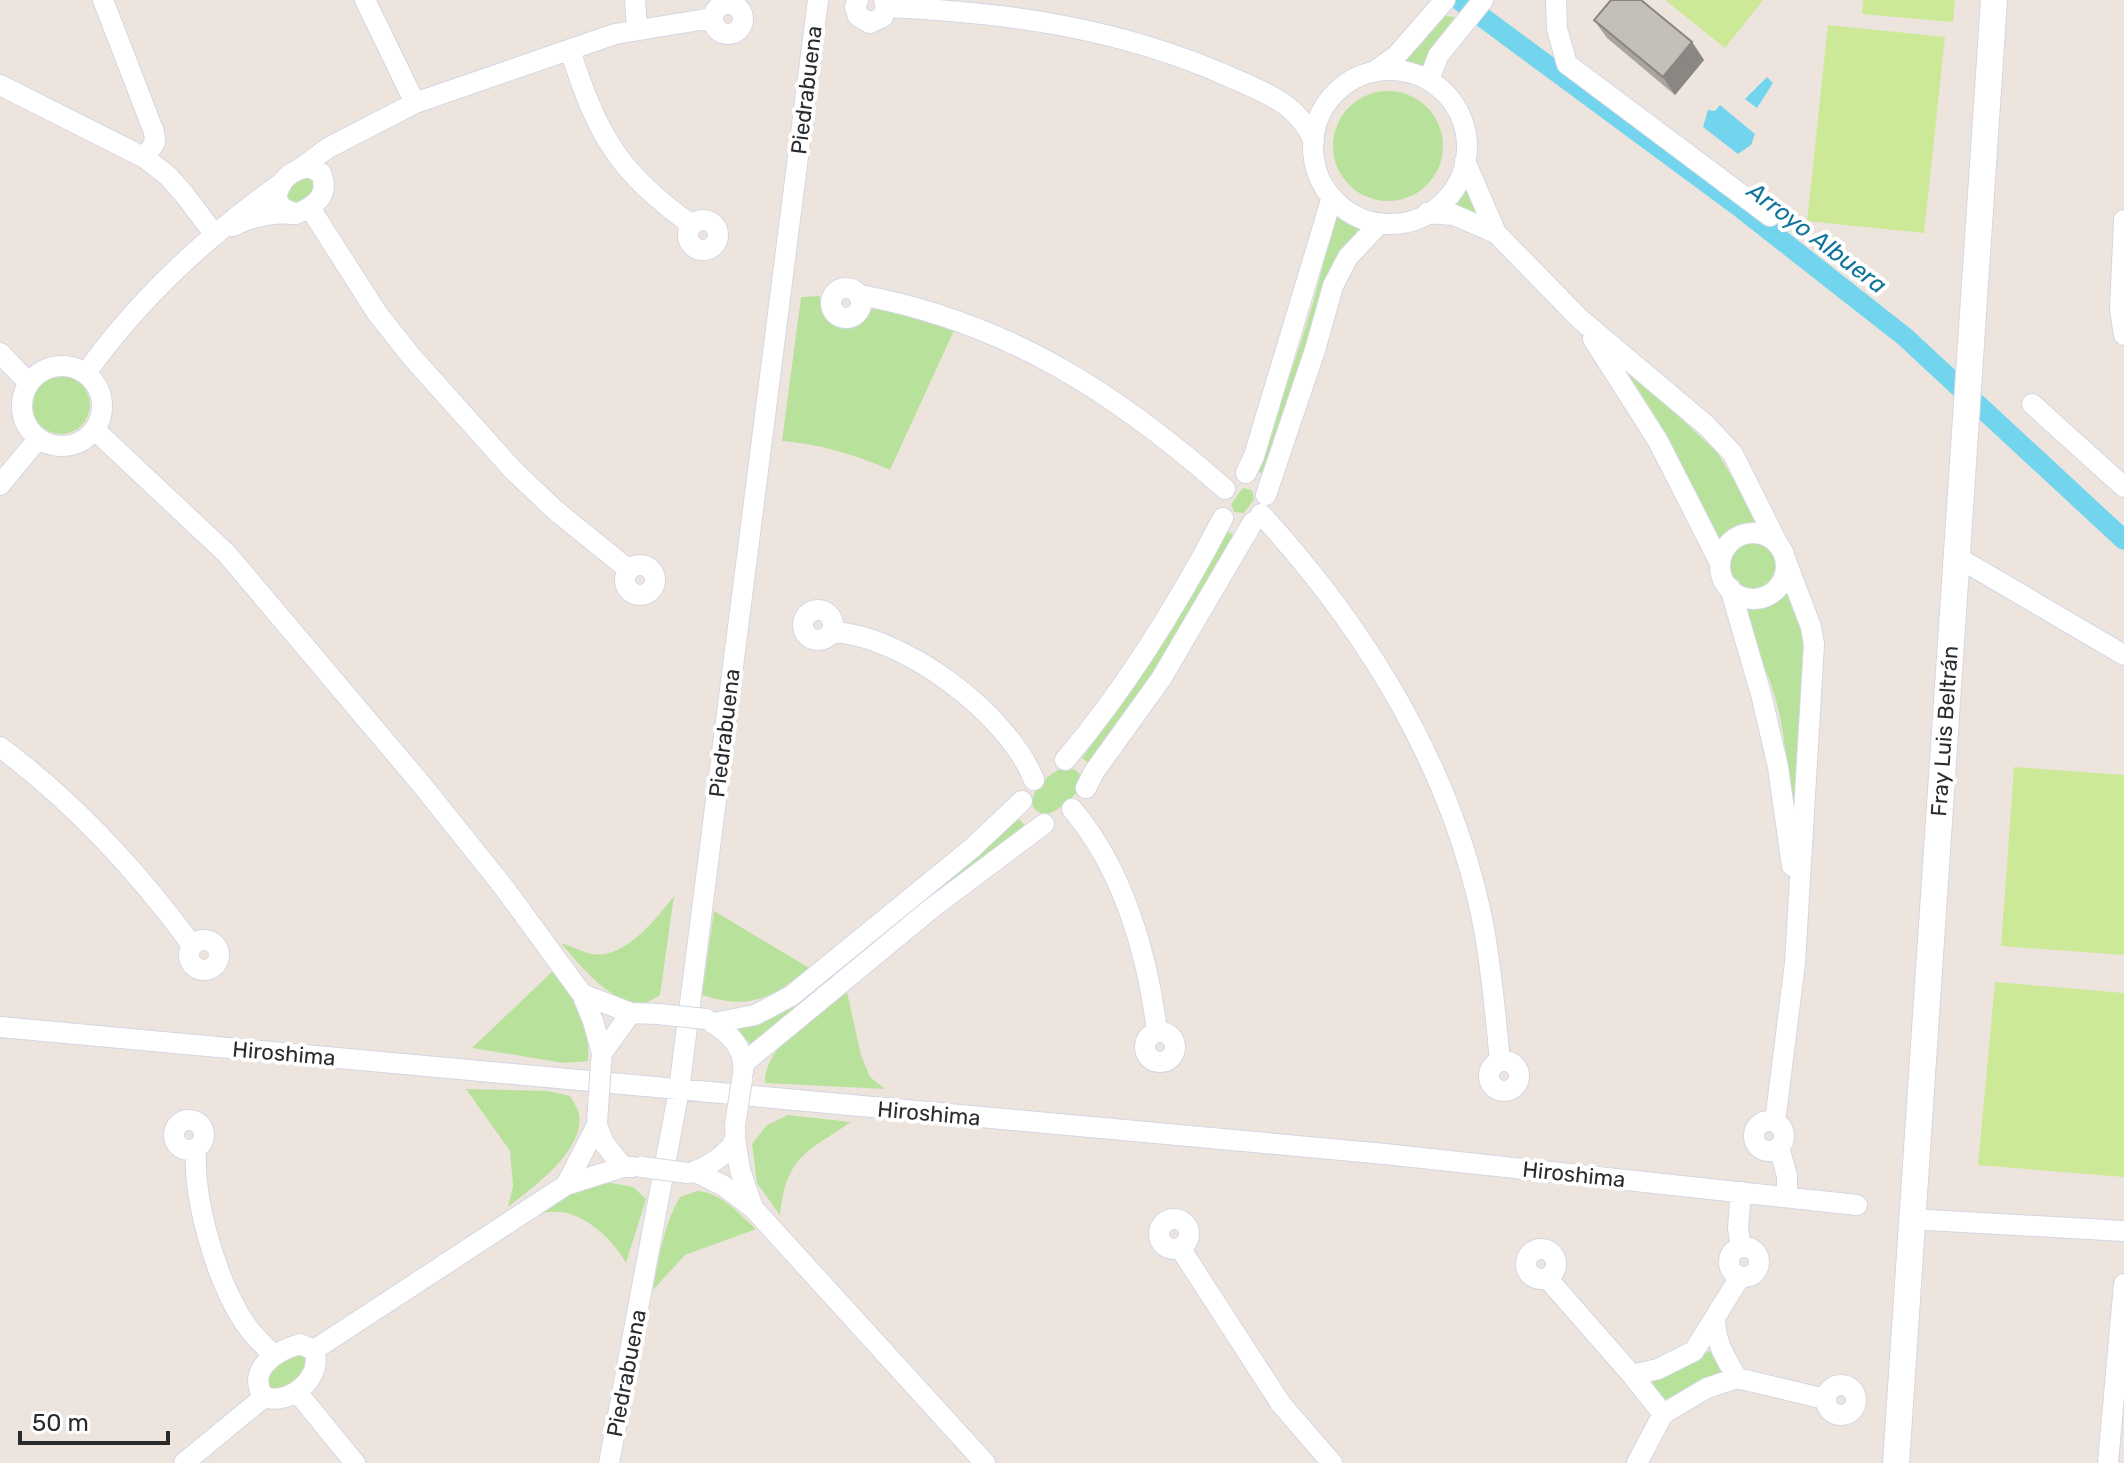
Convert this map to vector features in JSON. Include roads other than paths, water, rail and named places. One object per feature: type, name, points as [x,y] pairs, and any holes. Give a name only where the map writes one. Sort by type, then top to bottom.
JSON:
[{"type":"street","points":[[103,0],[154,132],[155,142],[145,158]]},
{"type":"street","points":[[365,0],[415,103]]},
{"type":"street","points":[[635,0],[637,28]]},
{"type":"street","name":"Piedrabuena","points":[[609,1463],[679,1090],[818,0]]},
{"type":"street","points":[[858,0],[856,12],[866,22],[880,20],[885,3],[953,10],[1095,30],[1191,59],[1285,103],[1308,129],[1314,141]]},
{"type":"street","points":[[1429,80],[1438,56],[1483,0]]},
{"type":"street","points":[[1556,0],[1557,29],[1567,64],[1770,216]]},
{"type":"street","name":"Fray Luis Beltrán","points":[[1896,1463],[1994,0]]},
{"type":"street","points":[[1374,71],[1393,70],[1429,80],[1448,96],[1462,118],[1467,144],[1465,161],[1453,193],[1442,205],[1413,220],[1380,223],[1360,219],[1341,207],[1316,168],[1314,141],[1318,120],[1330,99],[1350,81],[1374,71],[1397,55],[1439,8]]},
{"type":"street","points":[[86,373],[105,346],[189,256],[292,172],[328,148],[415,103],[570,50],[637,28],[712,18]]},
{"type":"street","points":[[570,50],[588,105],[600,130],[624,165],[649,192],[692,225]]},
{"type":"street","points":[[0,85],[145,158],[184,194],[215,235]]},
{"type":"street","points":[[1285,103],[1330,99]]},
{"type":"street","points":[[215,235],[248,219],[303,211],[323,197],[331,164],[354,135]]},
{"type":"street","points":[[1465,161],[1496,233],[1580,319],[1733,454],[1781,552],[1811,627],[1814,644],[1807,795],[1795,963],[1775,1122],[1784,1133],[1779,1147],[1787,1176],[1787,1197]]},
{"type":"street","points":[[301,168],[309,167],[321,173],[325,184]]},
{"type":"street","points":[[279,185],[276,198],[282,208],[303,211],[411,356],[513,470],[555,510],[629,570]]},
{"type":"street","points":[[1065,760],[1105,712],[1155,639],[1223,518],[1225,489],[1246,473],[1274,393],[1332,197]]},
{"type":"street","points":[[1427,213],[1454,215],[1496,233]]},
{"type":"street","points":[[2124,220],[2120,309],[2124,335]]},
{"type":"street","points":[[743,1071],[932,908],[1044,824],[1072,809],[1094,772],[1161,679],[1260,510],[1315,350],[1333,286],[1348,257],[1380,223]]},
{"type":"street","points":[[860,295],[935,312],[976,326],[1025,349],[1094,388],[1147,423],[1225,489]]},
{"type":"street","points":[[1580,319],[1658,441],[1720,563]]},
{"type":"street","points":[[0,353],[29,383]]},
{"type":"street","points":[[49,368],[74,368],[86,373],[100,394],[102,406],[95,430],[74,445],[62,447],[38,439],[29,430],[21,406],[29,383],[49,368]]},
{"type":"street","points":[[2032,404],[2124,487]]},
{"type":"street","points":[[95,430],[227,554],[422,785],[502,885],[582,994],[602,1059],[597,1116],[566,1185]]},
{"type":"street","points":[[0,485],[38,439]]},
{"type":"street","points":[[1246,473],[1258,477],[1260,510],[1321,582],[1353,627],[1407,716],[1435,772],[1457,831],[1485,933],[1500,1061]]},
{"type":"street","points":[[1223,518],[1231,525],[1244,525],[1260,510]]},
{"type":"street","points":[[1730,588],[1743,598],[1765,597],[1775,591],[1782,582],[1781,552],[1758,533],[1737,537],[1723,552],[1720,563],[1761,694],[1778,767],[1797,902]]},
{"type":"street","points":[[1957,557],[2124,655]]},
{"type":"street","points":[[832,632],[875,639],[937,674],[998,723],[1028,765],[1034,780]]},
{"type":"street","points":[[0,747],[55,790],[105,838],[157,898],[192,945]]},
{"type":"street","points":[[582,994],[631,1013],[710,1021],[755,1015],[791,996],[971,849],[1022,801],[1034,780],[1051,765],[1065,760],[1085,766],[1086,788]]},
{"type":"street","points":[[1022,801],[1023,814],[1033,823],[1044,824]]},
{"type":"street","points":[[1072,809],[1101,850],[1123,901],[1149,978],[1157,1032]]},
{"type":"street","points":[[602,1059],[631,1013]]},
{"type":"street","points":[[710,1021],[731,1036],[743,1071],[735,1132],[740,1170],[753,1208]]},
{"type":"street","name":"Hiroshima","points":[[0,1027],[1385,1154],[1857,1205]]},
{"type":"street","points":[[597,1116],[604,1143],[632,1167]]},
{"type":"street","points":[[692,1172],[726,1150],[735,1132]]},
{"type":"street","points":[[196,1149],[194,1175],[198,1202],[233,1304],[247,1326],[273,1355]]},
{"type":"street","points":[[314,1350],[566,1185],[632,1167],[692,1172],[724,1186],[753,1208],[985,1463]]},
{"type":"street","points":[[1632,1375],[1658,1369],[1694,1351],[1740,1277],[1750,1277],[1760,1265],[1755,1251],[1741,1247],[1738,1228],[1741,1192]]},
{"type":"street","points":[[1910,1219],[2124,1231]]},
{"type":"street","points":[[1180,1248],[1281,1404],[1332,1463]]},
{"type":"street","points":[[1547,1278],[1663,1414]]},
{"type":"street","points":[[2108,1463],[2124,1284]]},
{"type":"street","points":[[1715,1318],[1718,1345],[1737,1378]]},
{"type":"street","points":[[300,1344],[314,1350],[317,1365],[297,1392],[282,1400],[264,1397],[256,1377],[273,1355],[300,1344]]},
{"type":"street","points":[[1637,1463],[1663,1414],[1707,1388],[1737,1378],[1825,1399]]},
{"type":"street","points":[[297,1392],[355,1463]]},
{"type":"street","points":[[184,1463],[264,1397]]},
{"type":"water","points":[[1767,77],[1773,83],[1757,108],[1745,99]]},
{"type":"water","points":[[1720,105],[1755,134],[1751,145],[1738,154],[1703,127],[1708,110],[1715,111]]},
{"type":"waterway","name":"Arroyo Albuera","points":[[1459,0],[1738,206],[1905,337],[2124,540]]}]
